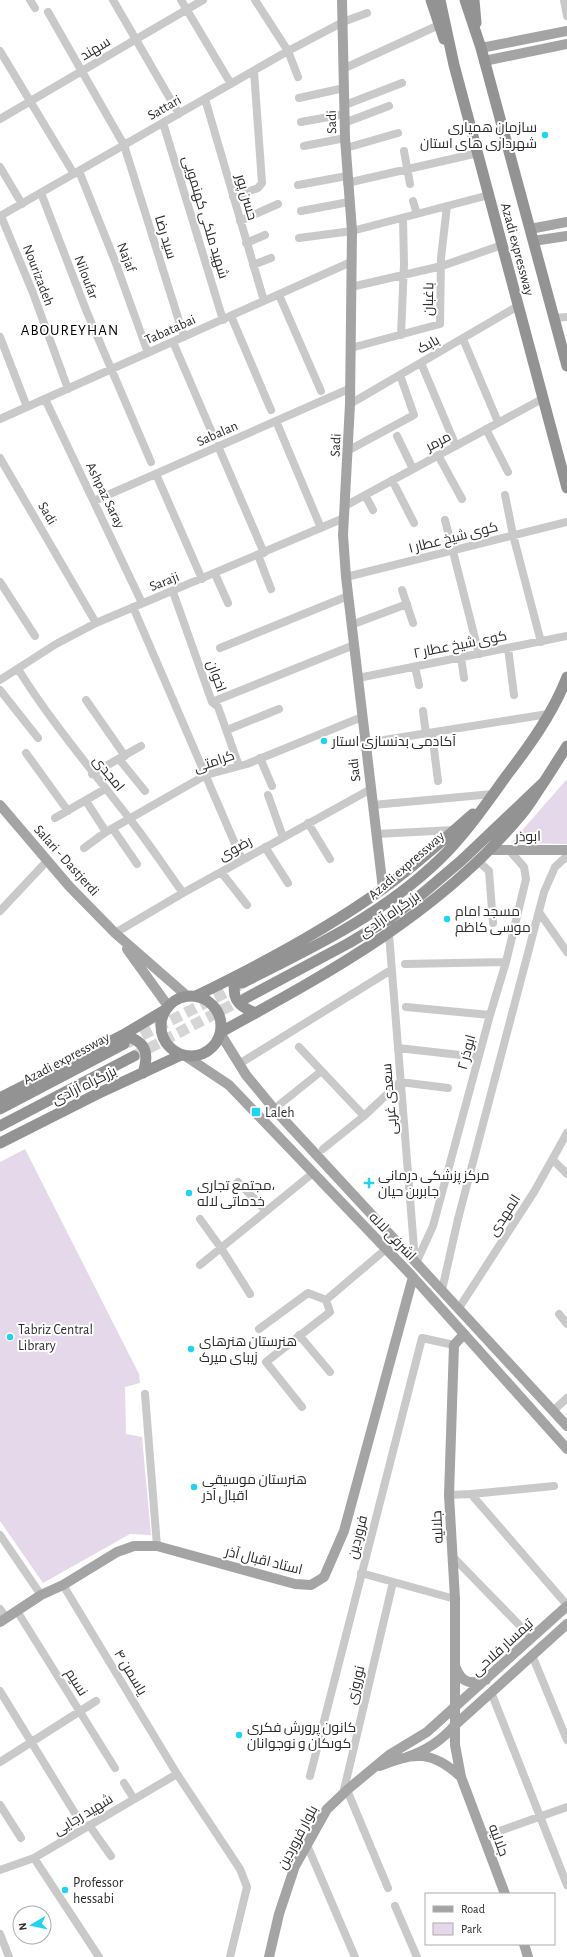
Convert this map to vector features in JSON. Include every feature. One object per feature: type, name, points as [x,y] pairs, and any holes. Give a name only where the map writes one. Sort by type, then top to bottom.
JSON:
[{"type":"highway","points":[[431,0],[442,21]]},
{"type":"highway","points":[[440,0],[442,21]]},
{"type":"highway","name":"Azadi expressway","points":[[469,3],[476,34],[566,359]]},
{"type":"highway","name":"Azadi expressway","points":[[442,21],[567,488]]},
{"type":"highway","name":"Azadi expressway","points":[[240,980],[342,932],[375,912],[439,860],[463,834],[532,742],[562,690],[567,677]]},
{"type":"highway","name":"Azadi expressway","points":[[246,998],[349,944],[389,919],[462,860],[544,782],[567,746]]},
{"type":"highway","name":"بزرگراه آزادی","points":[[220,1033],[388,934],[432,902],[489,850],[522,814],[544,782]]},
{"type":"highway","name":"بزرگراه آزادی","points":[[192,996],[240,980],[345,915],[383,889],[491,797]]},
{"type":"highway","points":[[240,980],[233,987],[236,1001],[244,1009],[256,1013]]},
{"type":"highway","points":[[192,996],[209,1002],[218,1013],[221,1023],[220,1033],[217,1042],[211,1049],[203,1054],[184,1056],[168,1046],[163,1038],[161,1024],[166,1008],[179,998],[192,996]]},
{"type":"highway","name":"بزرگراه آزادی","points":[[0,1098],[124,1040],[166,1008]]},
{"type":"highway","points":[[124,1040],[136,1038],[145,1049],[147,1061],[143,1073]]},
{"type":"highway","name":"Azadi expressway","points":[[0,1110],[124,1040]]},
{"type":"highway","points":[[0,1126],[134,1056]]},
{"type":"highway","name":"بزرگراه آزادی","points":[[0,1143],[143,1073],[184,1056]]},
{"type":"main road","name":"Sadi","points":[[342,0],[345,143],[352,231],[352,348],[349,450],[343,535],[351,625],[383,889]]},
{"type":"main road","points":[[481,48],[567,31]]},
{"type":"main road","points":[[504,43],[507,56]]},
{"type":"main road","points":[[484,61],[567,44]]},
{"type":"main road","points":[[530,229],[567,222]]},
{"type":"main road","points":[[548,226],[552,238]]},
{"type":"main road","points":[[533,241],[567,236]]},
{"type":"main road","name":"Salari - Dastjerdi","points":[[0,805],[47,861],[115,933],[192,996]]},
{"type":"main road","name":"ابوذر","points":[[489,850],[509,850],[566,858]]},
{"type":"main road","name":"Salari - Dastjerdi","points":[[115,933],[166,1008]]},
{"type":"main road","name":"اشرفی لاله","points":[[220,1033],[246,1075],[274,1109],[567,1426]]},
{"type":"main road","name":"اشرفی لاله","points":[[184,1056],[229,1085],[413,1277],[567,1449]]},
{"type":"main road","name":"استاد اقبال آذر","points":[[3,1620],[41,1595],[63,1584],[117,1552],[134,1546],[157,1546],[295,1584],[311,1585],[324,1577],[344,1531],[413,1277]]},
{"type":"main road","points":[[454,1345],[464,1334]]},
{"type":"main road","name":"جلالیه","points":[[454,1345],[449,1495],[455,1600],[455,1745],[461,1777],[505,1893]]},
{"type":"main road","name":"تیمسار فلاحی","points":[[371,1770],[389,1755],[427,1732],[567,1605]]},
{"type":"main road","name":"تیمسار فلاحی","points":[[407,1757],[426,1750],[444,1738],[455,1725],[567,1624]]},
{"type":"main road","points":[[455,1666],[459,1677],[466,1682],[475,1683],[486,1680]]},
{"type":"main road","points":[[371,1770],[407,1757],[424,1756],[438,1759],[448,1765],[461,1777]]},
{"type":"main road","name":"بلوار فروردین","points":[[268,1957],[279,1914],[295,1866],[327,1809],[371,1770]]},
{"type":"main road","points":[[524,1945],[528,1957]]},
{"type":"street","points":[[30,0],[35,8]]},
{"type":"street","points":[[113,0],[179,114]]},
{"type":"street","points":[[181,0],[231,84]]},
{"type":"street","name":"سهند","points":[[0,119],[202,0]]},
{"type":"street","points":[[254,0],[288,51],[298,77]]},
{"type":"street","points":[[564,0],[567,16]]},
{"type":"street","name":"سید رضا","points":[[48,12],[83,70],[124,145],[184,337]]},
{"type":"street","name":"Sattari","points":[[0,216],[288,51],[342,22],[367,14]]},
{"type":"street","points":[[344,68],[442,21]]},
{"type":"street","name":"Najaf","points":[[0,51],[76,173],[115,261],[148,353]]},
{"type":"street","points":[[233,197],[258,188],[262,182],[254,71]]},
{"type":"street","points":[[345,114],[402,83]]},
{"type":"street","points":[[299,98],[344,88]]},
{"type":"street","name":"حسن پور","points":[[205,99],[264,301]]},
{"type":"street","points":[[301,122],[389,106]]},
{"type":"street","name":"شهید ملکی کهنمویی","points":[[164,123],[223,320]]},
{"type":"street","points":[[304,146],[345,143],[398,133]]},
{"type":"street","points":[[404,151],[410,184]]},
{"type":"street","points":[[298,185],[407,170],[478,153]]},
{"type":"street","points":[[0,167],[22,204]]},
{"type":"street","name":"Niloufar","points":[[41,193],[111,370],[151,462]]},
{"type":"street","points":[[299,238],[352,231],[489,195]]},
{"type":"street","points":[[413,201],[417,214]]},
{"type":"street","points":[[301,211],[349,202]]},
{"type":"street","points":[[240,221],[278,204]]},
{"type":"street","name":"باغبان","points":[[352,348],[440,324],[441,258],[447,206]]},
{"type":"street","name":"Nourizadeh","points":[[0,216],[21,263],[68,389]]},
{"type":"street","points":[[401,334],[404,276],[403,218]]},
{"type":"street","points":[[246,243],[265,235]]},
{"type":"street","points":[[351,287],[442,266],[502,245]]},
{"type":"street","points":[[253,265],[271,258]]},
{"type":"street","name":"Tabatabai","points":[[0,419],[351,262]]},
{"type":"street","points":[[279,294],[322,391]]},
{"type":"street","name":"بابک","points":[[350,404],[518,306]]},
{"type":"street","points":[[231,316],[271,410]]},
{"type":"street","points":[[554,318],[567,317]]},
{"type":"street","points":[[0,337],[27,407]]},
{"type":"street","points":[[463,339],[498,422]]},
{"type":"street","points":[[172,342],[213,435]]},
{"type":"street","points":[[421,363],[456,446]]},
{"type":"street","points":[[349,450],[414,415],[400,375]]},
{"type":"street","name":"Sabalan","points":[[94,501],[350,388]]},
{"type":"street","name":"Ashpaz Saray","points":[[45,399],[142,603]]},
{"type":"street","name":"مرمر","points":[[345,506],[542,399]]},
{"type":"street","points":[[276,421],[321,528]]},
{"type":"street","points":[[486,429],[508,472]]},
{"type":"street","points":[[397,436],[413,469]]},
{"type":"street","points":[[218,446],[261,554],[271,588]]},
{"type":"street","points":[[438,455],[462,499]]},
{"type":"street","name":"Sadi","points":[[0,458],[3,468],[96,623]]},
{"type":"street","points":[[156,474],[202,579]]},
{"type":"street","points":[[392,480],[414,523]]},
{"type":"street","points":[[365,495],[373,510]]},
{"type":"street","points":[[506,495],[514,535],[541,642]]},
{"type":"street","name":"Saraji","points":[[0,680],[56,644],[96,623],[142,603],[173,592],[344,518]]},
{"type":"street","points":[[445,520],[451,550],[479,654]]},
{"type":"street","name":"کوی شیخ عطار ۱","points":[[346,577],[567,522]]},
{"type":"street","points":[[215,574],[228,603]]},
{"type":"street","points":[[1,586],[35,636]]},
{"type":"street","points":[[402,590],[413,623]]},
{"type":"street","name":"اخوان","points":[[173,592],[212,702],[218,707],[239,766]]},
{"type":"street","points":[[220,648],[348,596]]},
{"type":"street","points":[[351,625],[407,604]]},
{"type":"street","points":[[133,607],[242,860]]},
{"type":"street","name":"کوی شیخ عطار ۲","points":[[358,678],[567,636]]},
{"type":"street","points":[[212,702],[354,645]]},
{"type":"street","points":[[508,648],[514,695]]},
{"type":"street","points":[[461,657],[464,678]]},
{"type":"street","points":[[415,667],[419,685]]},
{"type":"street","name":"امجدی","points":[[18,669],[32,692],[92,774],[130,819],[183,892]]},
{"type":"street","points":[[0,690],[38,738]]},
{"type":"street","points":[[86,700],[145,791]]},
{"type":"street","points":[[227,730],[279,709]]},
{"type":"street","points":[[423,711],[429,733],[438,781]]},
{"type":"street","points":[[365,743],[548,714]]},
{"type":"street","name":"کرامتی","points":[[84,848],[109,830],[206,775],[239,766],[362,717]]},
{"type":"street","points":[[92,774],[141,746]]},
{"type":"street","points":[[26,753],[68,811]]},
{"type":"street","points":[[260,758],[272,786]]},
{"type":"street","points":[[55,818],[105,789]]},
{"type":"street","name":"رضوی","points":[[115,933],[183,892],[371,789]]},
{"type":"street","points":[[268,795],[283,837]]},
{"type":"street","points":[[373,805],[491,797]]},
{"type":"street","points":[[86,801],[137,864]]},
{"type":"street","points":[[308,823],[330,859]]},
{"type":"street","points":[[376,834],[454,830]]},
{"type":"street","points":[[264,847],[288,883]]},
{"type":"street","name":"ابوذر ۲","points":[[416,1262],[433,1226],[478,1057],[506,962],[526,879],[524,867],[509,850]]},
{"type":"street","points":[[442,1290],[458,1219],[544,892],[555,867],[566,858]]},
{"type":"street","points":[[0,911],[47,861]]},
{"type":"street","points":[[478,861],[489,871],[493,923]]},
{"type":"street","points":[[221,872],[247,905]]},
{"type":"street","points":[[539,912],[567,952]]},
{"type":"street","name":"سعدی غربی","points":[[388,934],[416,1262]]},
{"type":"street","points":[[405,964],[506,962]]},
{"type":"street","points":[[239,1064],[391,970]]},
{"type":"street","points":[[406,1007],[490,1015]]},
{"type":"street","points":[[299,1047],[364,1116]]},
{"type":"street","points":[[398,1048],[478,1057]]},
{"type":"street","points":[[274,1109],[319,1073]]},
{"type":"street","points":[[323,1149],[364,1116],[400,1082],[448,1088]]},
{"type":"street","name":"المهدی","points":[[459,1308],[553,1160],[567,1134]]},
{"type":"street","points":[[553,1160],[567,1174]]},
{"type":"street","points":[[200,1265],[313,1173]]},
{"type":"street","points":[[238,1182],[266,1211]]},
{"type":"street","points":[[200,1219],[221,1248],[250,1294]]},
{"type":"street","points":[[326,1300],[386,1249]]},
{"type":"street","points":[[259,1329],[308,1293],[326,1300]]},
{"type":"street","points":[[302,1407],[266,1362],[330,1312],[326,1300]]},
{"type":"street","points":[[559,1314],[567,1324]]},
{"type":"street","points":[[299,1335],[330,1372]]},
{"type":"street","name":"فروردین","points":[[310,1776],[422,1338],[454,1345]]},
{"type":"street","points":[[145,1394],[157,1546]]},
{"type":"street","points":[[553,1411],[567,1398]]},
{"type":"street","points":[[449,1495],[554,1486]]},
{"type":"street","points":[[471,1494],[567,1605]]},
{"type":"street","points":[[0,1534],[41,1595]]},
{"type":"street","points":[[452,1556],[532,1638]]},
{"type":"street","points":[[361,1573],[455,1600]]},
{"type":"street","name":"نوروزی","points":[[345,1792],[393,1582]]},
{"type":"street","name":"یاسمن ۴","points":[[63,1584],[177,1774],[240,1869],[247,1887],[230,1957]]},
{"type":"street","points":[[0,1609],[3,1620]]},
{"type":"street","name":"نسیم","points":[[17,1611],[115,1768]]},
{"type":"street","points":[[532,1655],[567,1740]]},
{"type":"street","points":[[0,1691],[86,1827],[111,1856]]},
{"type":"street","points":[[491,1692],[567,1885]]},
{"type":"street","points":[[0,1762],[96,1701]]},
{"type":"street","name":"شهید رجایی","points":[[0,1870],[34,1858],[177,1774]]},
{"type":"street","points":[[124,1783],[134,1799]]},
{"type":"street","points":[[345,1792],[388,1888]]},
{"type":"street","points":[[0,1805],[21,1838]]},
{"type":"street","points":[[483,1837],[567,1807]]},
{"type":"street","points":[[307,1845],[355,1957]]},
{"type":"street","points":[[34,1858],[100,1957]]},
{"type":"street","points":[[395,1906],[417,1957]]},
{"type":"street","points":[[0,1934],[9,1957]]},
{"type":"green space","points":[[567,779],[567,844],[511,843]]},
{"type":"green space","points":[[25,1149],[139,1374],[140,1383],[125,1387],[126,1434],[142,1437],[151,1535],[130,1534],[43,1583],[0,1521],[0,1162]]},
{"type":"tunnel","points":[[127,1043],[242,984]]},
{"type":"tunnel","points":[[134,1056],[245,998]]},
{"type":"place","name":"سازمان همیاری شهرداری های استان","points":[[545,135]]},
{"type":"place","name":"آکادمی بدنسازی استار","points":[[324,741]]},
{"type":"place","name":"مسجد امام موسی کاظم","points":[[447,919]]},
{"type":"place","name":"Laleh","points":[[256,1112]]},
{"type":"place","name":"مرکز پزشکی درمانی جابربن حیان","points":[[369,1183]]},
{"type":"place","name":"مجتمع تجاری، خدماتی لاله","points":[[189,1193]]},
{"type":"place","name":"Tabriz Central Library","points":[[10,1337]]},
{"type":"place","name":"هنرستان هنرهای زیبای میرک","points":[[191,1349]]},
{"type":"place","name":"هنرستان موسیقی اقبال آذر","points":[[194,1487]]},
{"type":"place","name":"کانون پرورش فکرى کوىکان و نوجوانان","points":[[239,1735]]},
{"type":"place","name":"Professor hessabi","points":[[65,1890]]},
{"type":"district","name":"ABOUREYHAN","points":[[70,330]]}]
